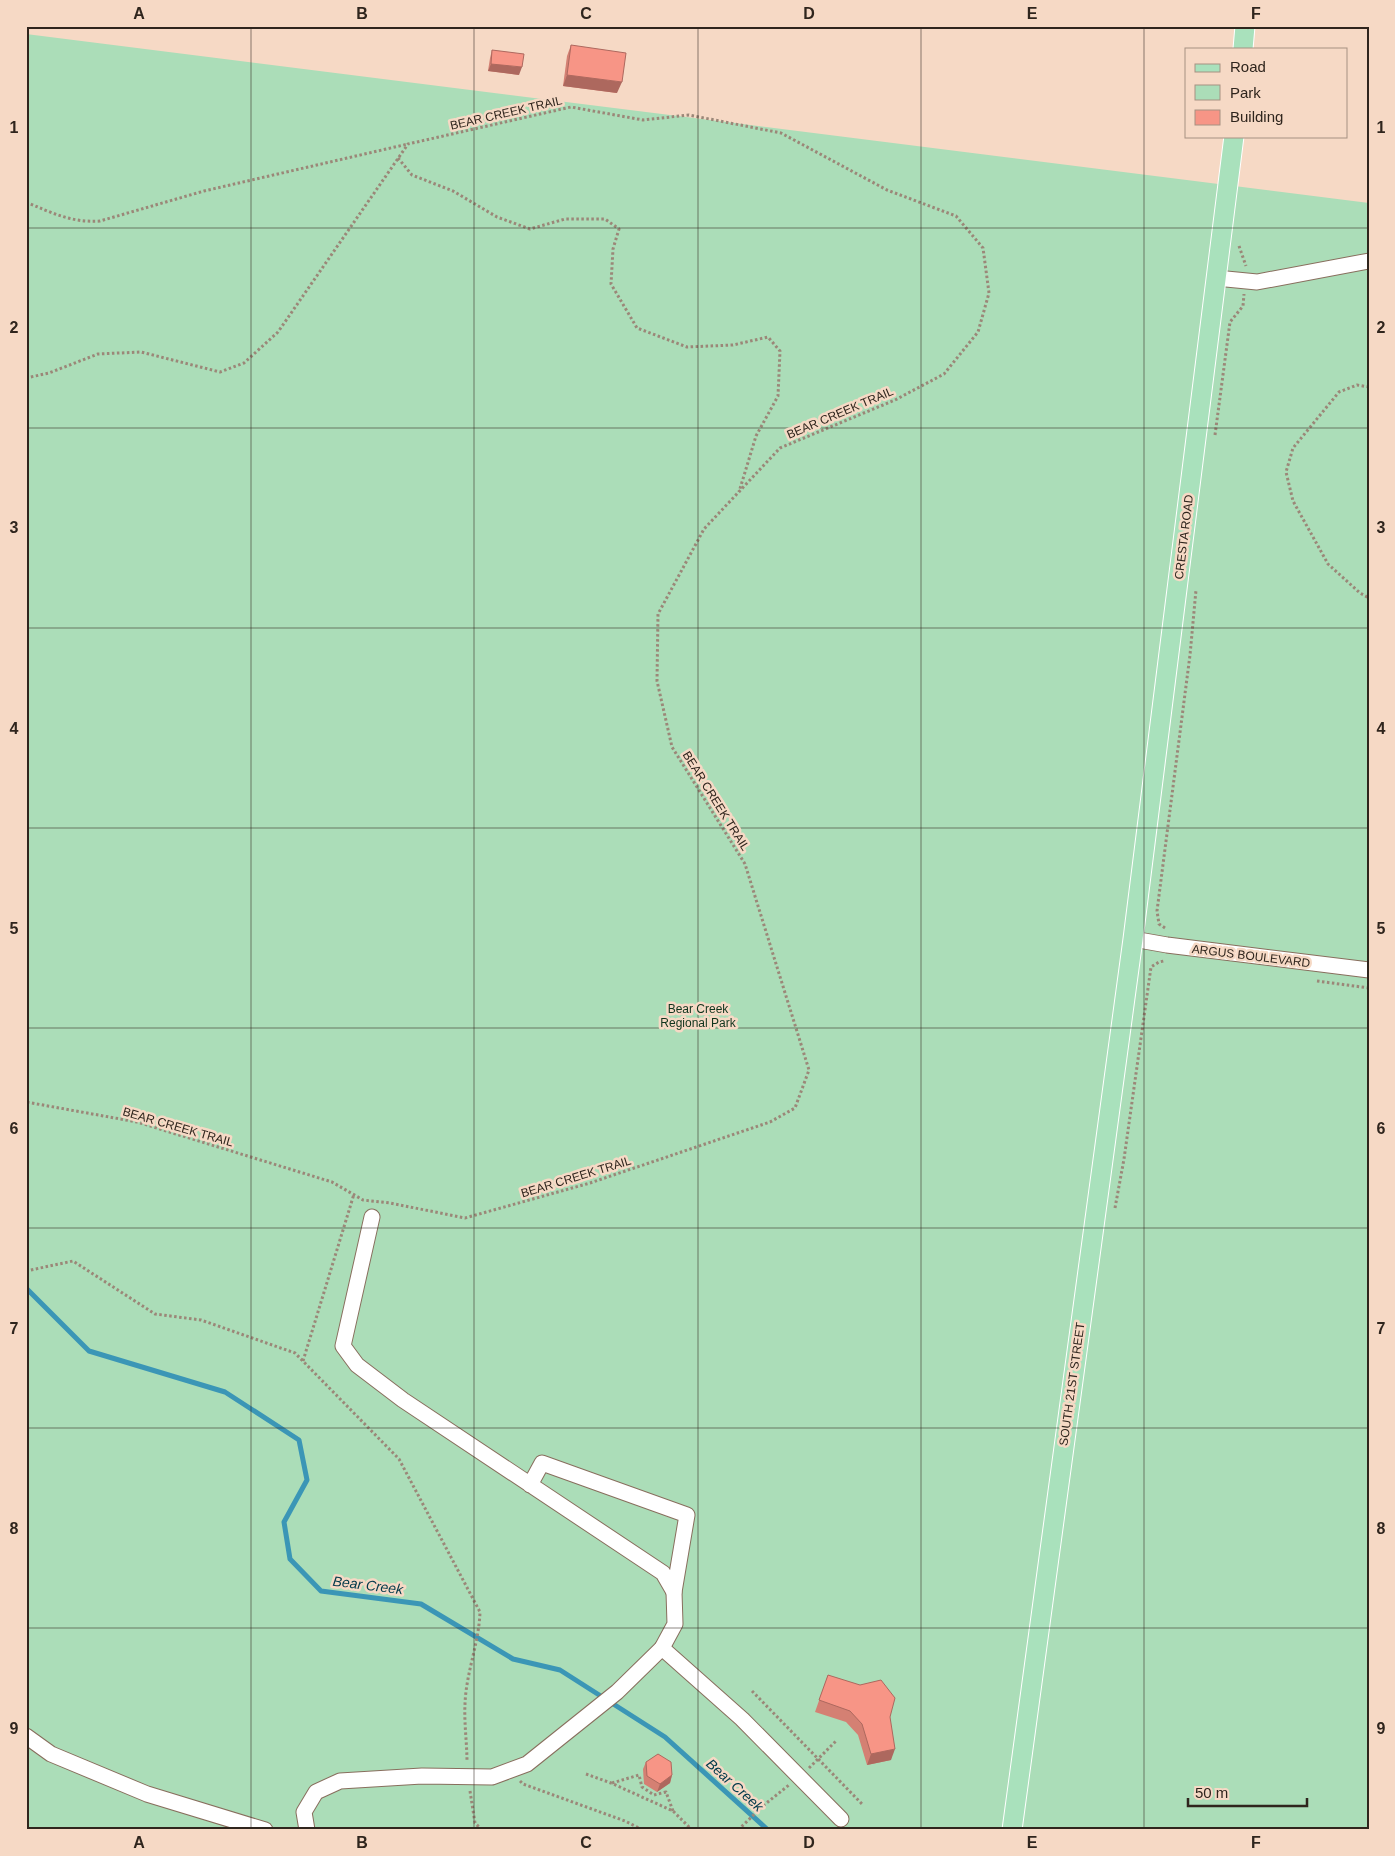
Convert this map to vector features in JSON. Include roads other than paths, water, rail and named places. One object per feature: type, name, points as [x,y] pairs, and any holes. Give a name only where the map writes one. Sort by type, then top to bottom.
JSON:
[{"type":"main road","points":[[1243,48],[1245,26]]},
{"type":"main road","name":"CRESTA ROAD","points":[[1133,939],[1234,138]]},
{"type":"main road","name":"SOUTH 21ST STREET","points":[[1012,1830],[1133,939]]},
{"type":"street","points":[[1216,278],[1257,282],[1369,261]]},
{"type":"street","name":"ARGUS BOULEVARD","points":[[1133,939],[1167,945],[1369,970]]},
{"type":"street","points":[[372,1217],[343,1346],[357,1365],[403,1400],[663,1573],[674,1592]]},
{"type":"street","points":[[307,1830],[304,1812],[316,1792],[340,1781],[422,1776],[492,1776],[526,1764],[617,1692],[662,1648],[676,1624],[674,1592],[687,1515],[542,1463],[530,1485]]},
{"type":"street","points":[[662,1648],[742,1719],[841,1819]]},
{"type":"street","points":[[26,1736],[51,1754],[147,1794],[264,1830]]},
{"type":"waterway","name":"Bear Creek","points":[[26,1288],[89,1351],[225,1392],[299,1440],[307,1480],[284,1522],[290,1559],[321,1591],[421,1604],[513,1659],[560,1670],[665,1737],[768,1830]]},
{"type":"park label","name":"Bear Creek Regional Park","points":[[698,1016]]}]
